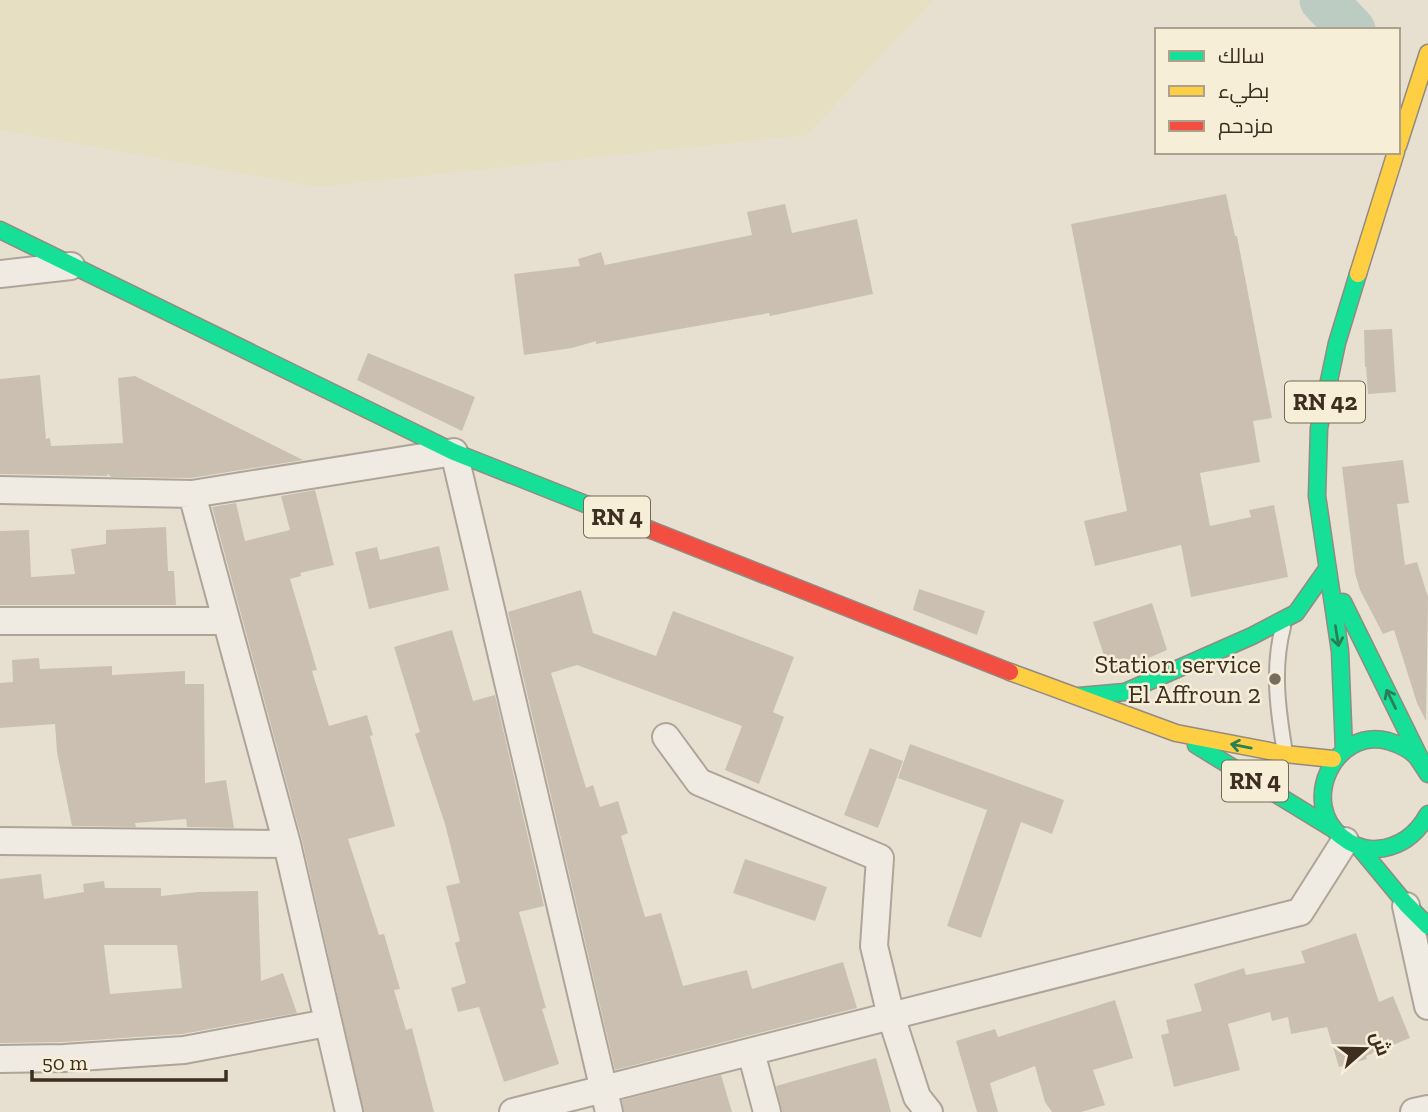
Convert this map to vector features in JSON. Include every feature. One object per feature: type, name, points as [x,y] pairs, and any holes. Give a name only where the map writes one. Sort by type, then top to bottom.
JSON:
[{"type":"main road","points":[[1400,140],[1428,53]]},
{"type":"main road","name":"RN 42","points":[[1338,754],[1339,651],[1317,496],[1319,428],[1338,343],[1395,154]]},
{"type":"main road","name":"RN 4","points":[[0,230],[454,452],[1072,696],[1176,733],[1285,754],[1338,754]]},
{"type":"main road","points":[[1072,696],[1125,692],[1252,636],[1296,613],[1327,569]]},
{"type":"main road","name":"RN 42","points":[[1327,569],[1425,767]]},
{"type":"main road","name":"RN 4","points":[[1176,733],[1345,839],[1428,926]]},
{"type":"main road","points":[[1425,767],[1407,747],[1395,741],[1369,738],[1338,754],[1324,776],[1321,787],[1324,812],[1345,839],[1373,850],[1401,845],[1421,829],[1428,814]]},
{"type":"street","points":[[0,274],[73,265]]},
{"type":"street","points":[[0,490],[192,494],[454,452],[606,1101]]},
{"type":"street","points":[[192,494],[287,845],[349,1112]]},
{"type":"street","points":[[0,621],[225,621]]},
{"type":"street","points":[[666,737],[699,782],[880,858],[874,946],[891,1016],[917,1097],[929,1112]]},
{"type":"street","points":[[513,1112],[606,1101],[751,1052],[1300,912],[1345,839]]},
{"type":"street","points":[[0,841],[287,845]]},
{"type":"street","points":[[1406,904],[1428,1006]]},
{"type":"street","points":[[0,1059],[64,1058],[184,1050],[327,1023]]},
{"type":"street","points":[[751,1052],[767,1112]]},
{"type":"street","points":[[1414,1112],[1428,1109]]},
{"type":"lane","points":[[1285,754],[1277,702],[1277,650],[1286,618]]},
{"type":"shaded area","points":[[0,0],[933,0],[807,135],[318,187],[0,130]]},
{"type":"building","points":[[1226,194],[1237,236],[1272,418],[1253,421],[1260,462],[1200,473],[1210,526],[1251,517],[1249,510],[1274,505],[1288,577],[1191,597],[1181,545],[1095,566],[1084,521],[1127,511],[1071,224]]},
{"type":"building","points":[[785,204],[792,233],[857,219],[873,294],[770,316],[769,313],[524,355],[514,274],[580,266],[578,259],[601,252],[605,265],[752,235],[747,212]]},
{"type":"building","points":[[1392,329],[1396,392],[1368,394],[1364,330]]},
{"type":"building","points":[[368,353],[475,397],[462,431],[357,380]]},
{"type":"building","points":[[40,375],[46,439],[50,438],[51,446],[123,443],[118,378],[135,376],[303,460],[191,478],[112,477],[107,474],[0,474],[0,379]]},
{"type":"building","points":[[1403,460],[1409,503],[1397,504],[1405,565],[1417,562],[1428,597],[1426,721],[1417,703],[1394,630],[1383,634],[1360,590],[1355,573],[1342,467]]},
{"type":"building","points":[[315,490],[334,565],[300,573],[301,576],[290,579],[317,670],[312,671],[329,726],[367,715],[373,735],[370,736],[395,826],[348,839],[379,935],[384,934],[400,989],[394,990],[406,1030],[412,1028],[434,1112],[364,1112],[302,840],[212,507],[236,503],[245,541],[290,530],[281,496]]},
{"type":"building","points":[[166,527],[168,571],[174,571],[176,605],[0,605],[0,531],[29,530],[31,577],[75,574],[71,549],[106,544],[106,530]]},
{"type":"building","points":[[439,546],[449,590],[369,609],[355,552],[377,547],[380,560]]},
{"type":"building","points":[[919,589],[985,611],[977,635],[913,610]]},
{"type":"building","points":[[581,590],[593,633],[656,656],[673,611],[794,657],[773,712],[784,717],[759,784],[725,770],[742,726],[577,665],[551,673],[586,788],[593,785],[600,807],[618,801],[628,833],[621,836],[645,917],[661,913],[683,986],[747,970],[752,989],[843,962],[857,1008],[615,1070],[508,612]]},
{"type":"building","points":[[1152,603],[1167,650],[1119,671],[1109,671],[1093,622]]},
{"type":"building","points":[[452,630],[473,701],[495,695],[544,906],[519,912],[546,1008],[542,1009],[559,1064],[504,1082],[479,1007],[458,1012],[451,988],[466,983],[455,943],[460,941],[446,886],[460,883],[445,824],[415,734],[420,732],[394,647]]},
{"type":"building","points":[[39,658],[40,669],[112,666],[112,675],[185,671],[185,684],[204,684],[205,783],[226,780],[234,828],[187,827],[186,819],[135,823],[136,827],[72,826],[57,752],[55,724],[0,728],[0,683],[13,682],[12,660]]},
{"type":"building","points":[[910,744],[1064,800],[1052,834],[1021,822],[981,938],[947,926],[987,810],[898,778]]},
{"type":"building","points":[[870,748],[903,761],[878,828],[844,815]]},
{"type":"building","points":[[745,859],[827,887],[815,921],[733,893]]},
{"type":"building","points":[[41,874],[44,899],[84,892],[83,884],[104,881],[105,888],[161,888],[161,896],[258,891],[261,981],[283,973],[297,1013],[182,1034],[63,1042],[0,1043],[0,879]],"holes":[[[104,945],[177,945],[182,988],[110,994]]]},
{"type":"building","points":[[1356,933],[1379,1002],[1393,996],[1410,1038],[1366,1056],[1367,1059],[1339,1067],[1327,1027],[1291,1034],[1288,1017],[1272,1021],[1270,1012],[1228,1024],[1240,1070],[1174,1087],[1161,1035],[1169,1033],[1166,1020],[1202,1011],[1194,984],[1244,968],[1246,975],[1305,963],[1301,951]]},
{"type":"building","points":[[1115,1000],[1133,1058],[1093,1070],[1105,1105],[1081,1112],[1052,1112],[1045,1102],[1035,1066],[990,1083],[998,1112],[977,1112],[956,1041],[995,1029],[998,1037]]},
{"type":"building","points":[[876,1058],[891,1112],[782,1112],[776,1086]]},
{"type":"building","points":[[721,1075],[732,1112],[624,1112],[622,1100]]},
{"type":"waterway","points":[[1323,0],[1350,28]]},
{"type":"traffic: fast","points":[[0,230],[454,452],[651,530]]},
{"type":"traffic: fast","points":[[1344,750],[1340,651],[1317,496],[1319,428],[1337,343],[1358,274]]},
{"type":"traffic: fast","points":[[1079,696],[1125,692],[1252,636],[1296,613],[1327,569]]},
{"type":"traffic: fast","points":[[1343,602],[1421,760]]},
{"type":"traffic: fast","points":[[1428,774],[1416,756],[1406,749],[1388,741],[1369,740],[1352,745],[1338,757],[1323,788],[1323,806],[1329,823],[1342,837],[1363,848],[1394,846],[1419,828],[1428,814]]},
{"type":"traffic: fast","points":[[1196,745],[1333,829]]},
{"type":"traffic: fast","points":[[1358,846],[1428,926]]},
{"type":"traffic: slow","points":[[1400,140],[1428,53]]},
{"type":"traffic: slow","points":[[1358,274],[1395,154]]},
{"type":"traffic: slow","points":[[1010,672],[1176,733],[1285,754],[1333,759]]},
{"type":"traffic: jam","points":[[651,530],[1010,672]]},
{"type":"place","name":"Station service El Affroun 2","points":[[1275,679]]}]
